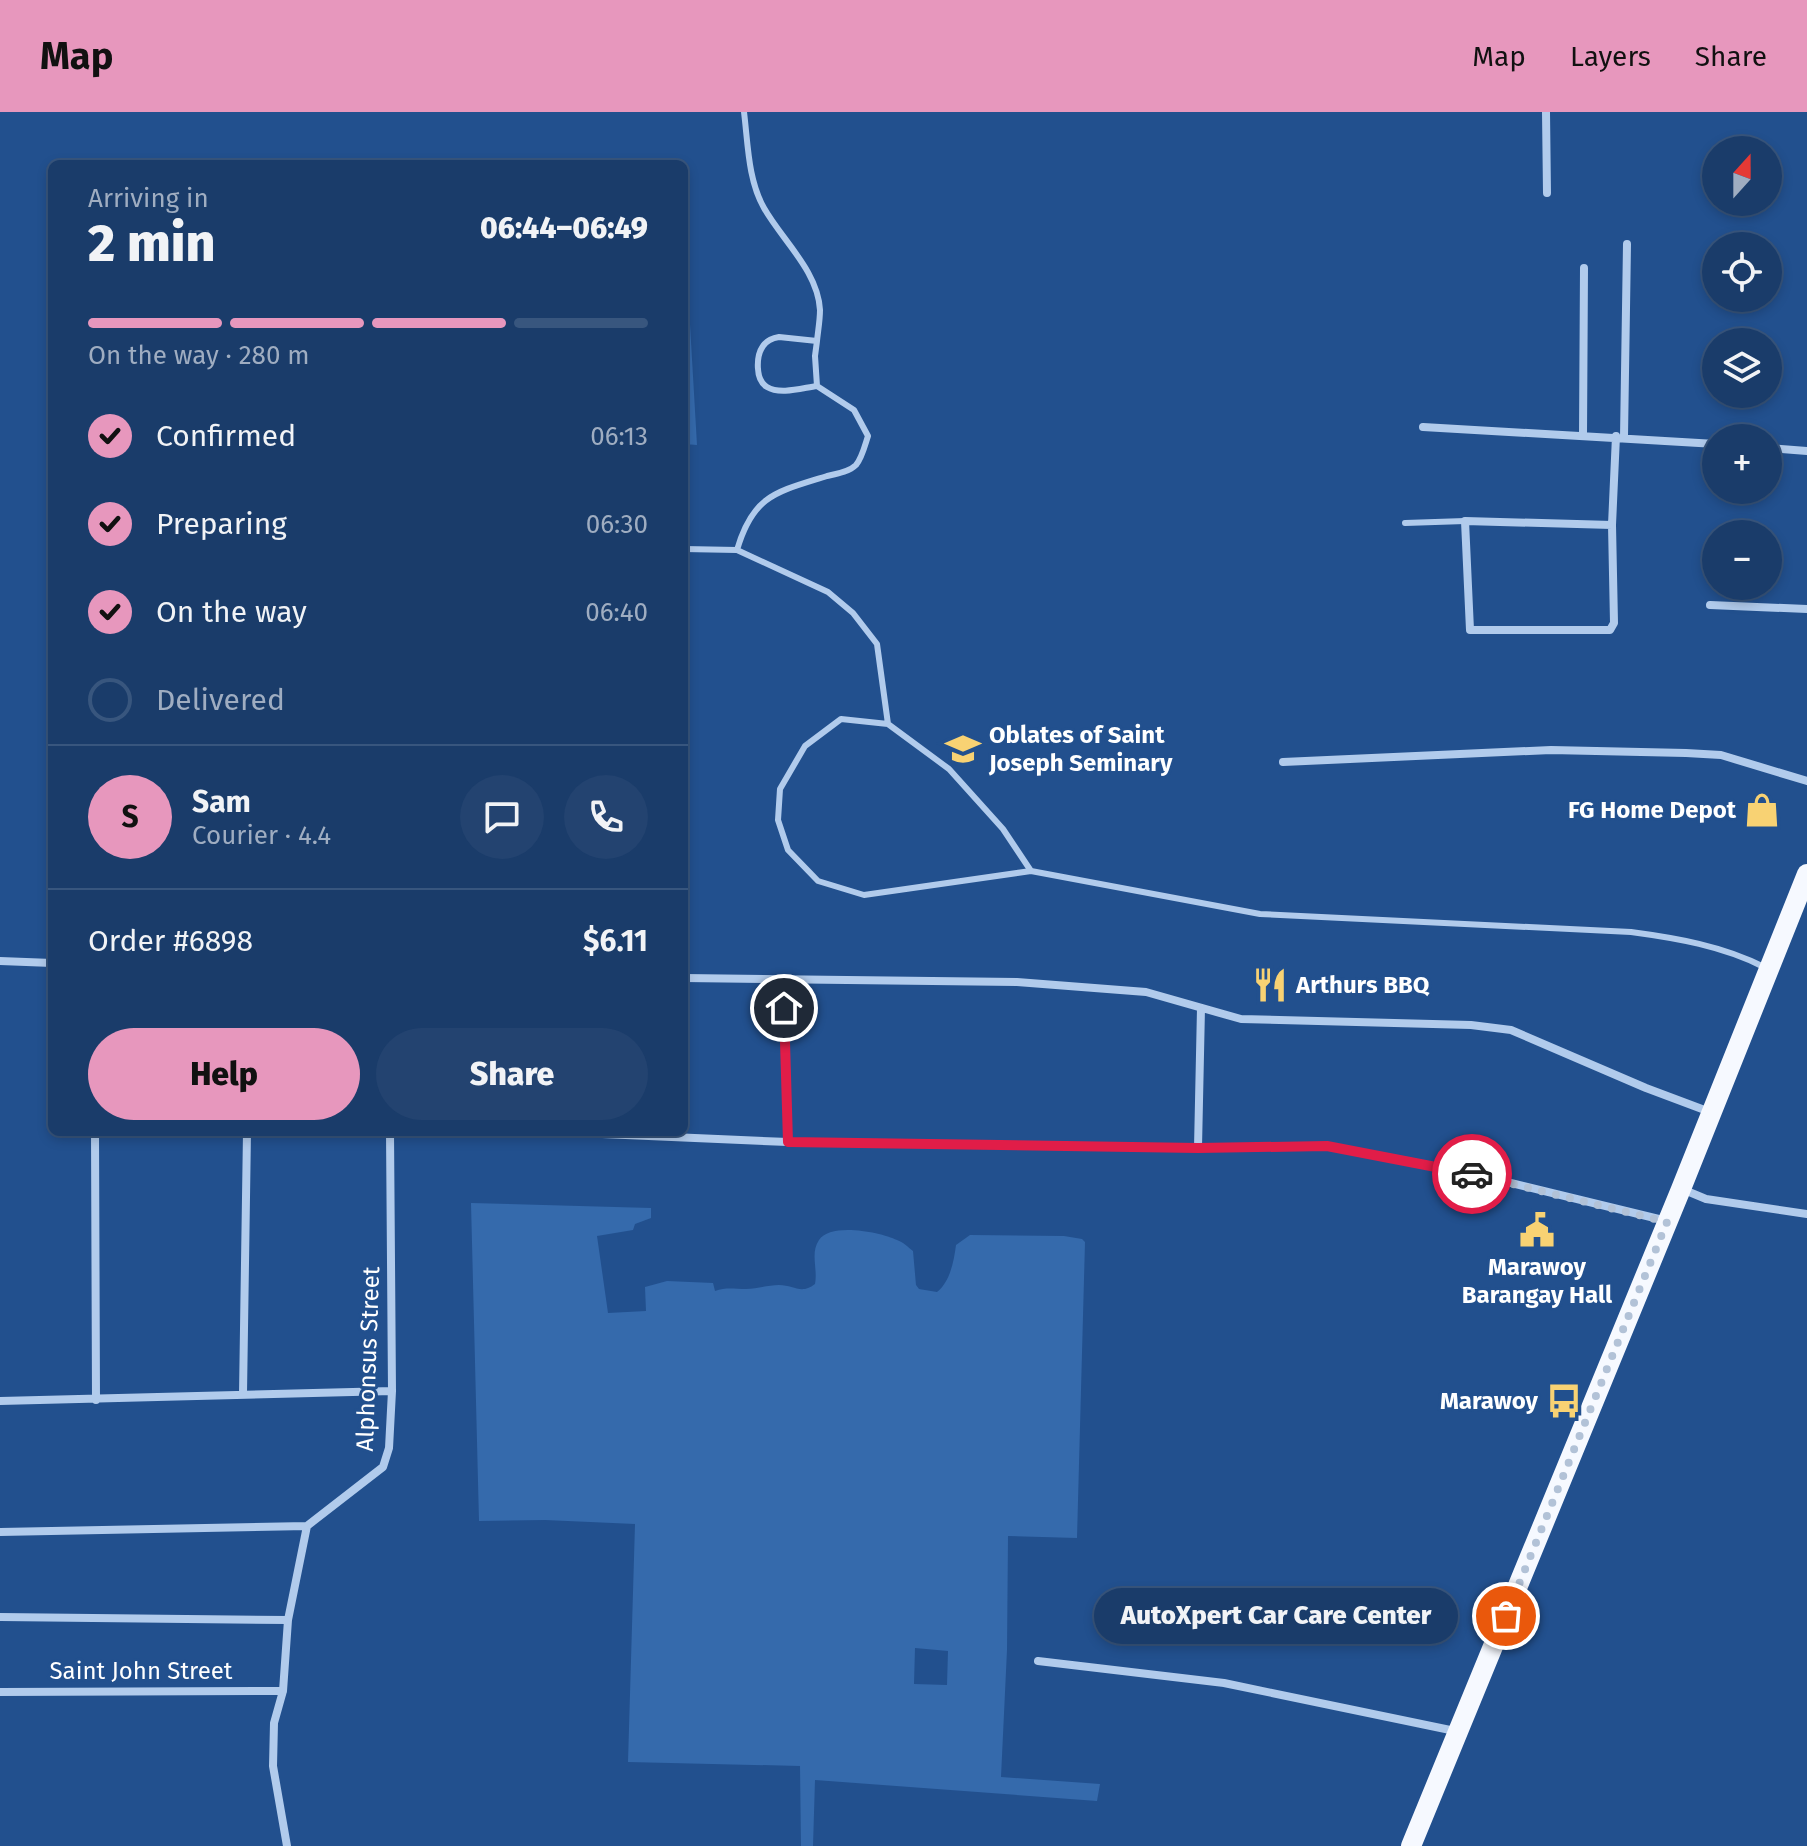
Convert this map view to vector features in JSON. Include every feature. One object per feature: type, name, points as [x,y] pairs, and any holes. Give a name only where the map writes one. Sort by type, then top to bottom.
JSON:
[{"type":"main road","points":[[1411,1846],[1807,874]]},
{"type":"street","points":[[1546,112],[1547,193]]},
{"type":"street","points":[[1612,525],[1465,521],[1470,630],[1610,630],[1614,623],[1612,525],[1620,437],[1627,244]]},
{"type":"street","points":[[1583,435],[1584,268]]},
{"type":"street","points":[[1423,427],[1702,443]]},
{"type":"street","points":[[1782,449],[1807,451]]},
{"type":"street","points":[[1710,605],[1807,609]]},
{"type":"street","points":[[1283,762],[1551,750],[1686,753],[1721,755],[1807,781]]},
{"type":"street","points":[[0,961],[48,963]]},
{"type":"street","points":[[688,978],[1017,982],[1146,992],[1241,1019],[1471,1025],[1511,1030],[1646,1088],[1711,1112]]},
{"type":"street","points":[[783,981],[788,1142]]},
{"type":"street","points":[[1198,1148],[1201,1008]]},
{"type":"street","points":[[95,1136],[96,1400]]},
{"type":"street","points":[[243,1394],[247,1136]]},
{"type":"street","name":"Alphonsus Street","points":[[307,1526],[383,1467],[389,1448],[392,1391],[390,1136]]},
{"type":"street","points":[[649,1136],[788,1142],[1198,1148],[1327,1146],[1474,1174],[1667,1222]]},
{"type":"street","points":[[1681,1189],[1706,1199],[1807,1214]]},
{"type":"street","points":[[0,1401],[392,1391]]},
{"type":"street","points":[[0,1532],[307,1526],[288,1620],[283,1691],[274,1723],[273,1756],[287,1846]]},
{"type":"street","points":[[0,1617],[288,1620]]},
{"type":"street","points":[[1038,1661],[1224,1683],[1458,1731]]},
{"type":"street","name":"Saint John Street","points":[[0,1692],[283,1691]]},
{"type":"lane","points":[[744,112],[752,177],[763,208],[790,245],[811,282],[820,308],[815,356],[817,386]]},
{"type":"lane","points":[[737,550],[745,523],[753,511],[775,493],[849,470],[861,456],[868,436],[854,410],[817,386],[780,391],[767,388],[759,377],[763,346],[770,339],[817,341]]},
{"type":"lane","points":[[1405,523],[1465,521]]},
{"type":"lane","points":[[688,549],[737,550],[828,592],[853,613],[877,644],[888,724]]},
{"type":"lane","points":[[1031,871],[1003,829],[949,769],[888,724],[841,719],[805,746],[780,789],[778,820],[788,850],[818,881],[864,895],[1031,871],[1260,914],[1631,932],[1685,940],[1748,958],[1768,969]]},
{"type":"shaded area","points":[[688,290],[697,445],[688,444]]},
{"type":"shaded area","points":[[471,1203],[651,1208],[651,1218],[635,1224],[633,1230],[597,1236],[608,1313],[646,1311],[645,1287],[667,1281],[713,1283],[715,1291],[779,1285],[801,1289],[810,1287],[815,1284],[816,1245],[834,1231],[868,1232],[901,1242],[913,1251],[916,1285],[919,1289],[937,1292],[948,1277],[956,1245],[970,1235],[1082,1239],[1085,1242],[1077,1538],[1008,1536],[1001,1777],[1100,1784],[1097,1801],[815,1780],[813,1846],[801,1846],[800,1766],[628,1762],[635,1524],[479,1521]],"holes":[[[915,1648],[948,1651],[947,1685],[914,1684]]]},
{"type":"way so far","points":[[1472,1174],[1667,1222],[1506,1616]]},
{"type":"place","name":"Oblates of Saint Joseph Seminary","points":[[963,749]]},
{"type":"place","name":"FG Home Depot","points":[[1762,810]]},
{"type":"place","name":"Arthurs BBQ","points":[[1270,985]]},
{"type":"place","name":"Marawoy Barangay Hall","points":[[1537,1230]]},
{"type":"place","name":"Marawoy","points":[[1564,1401]]},
{"type":"place","name":"AutoXpert Car Care Center","points":[[1506,1616]]},
{"type":"route","points":[[784,1008],[788,1142],[1198,1148],[1327,1146],[1472,1174]]}]
